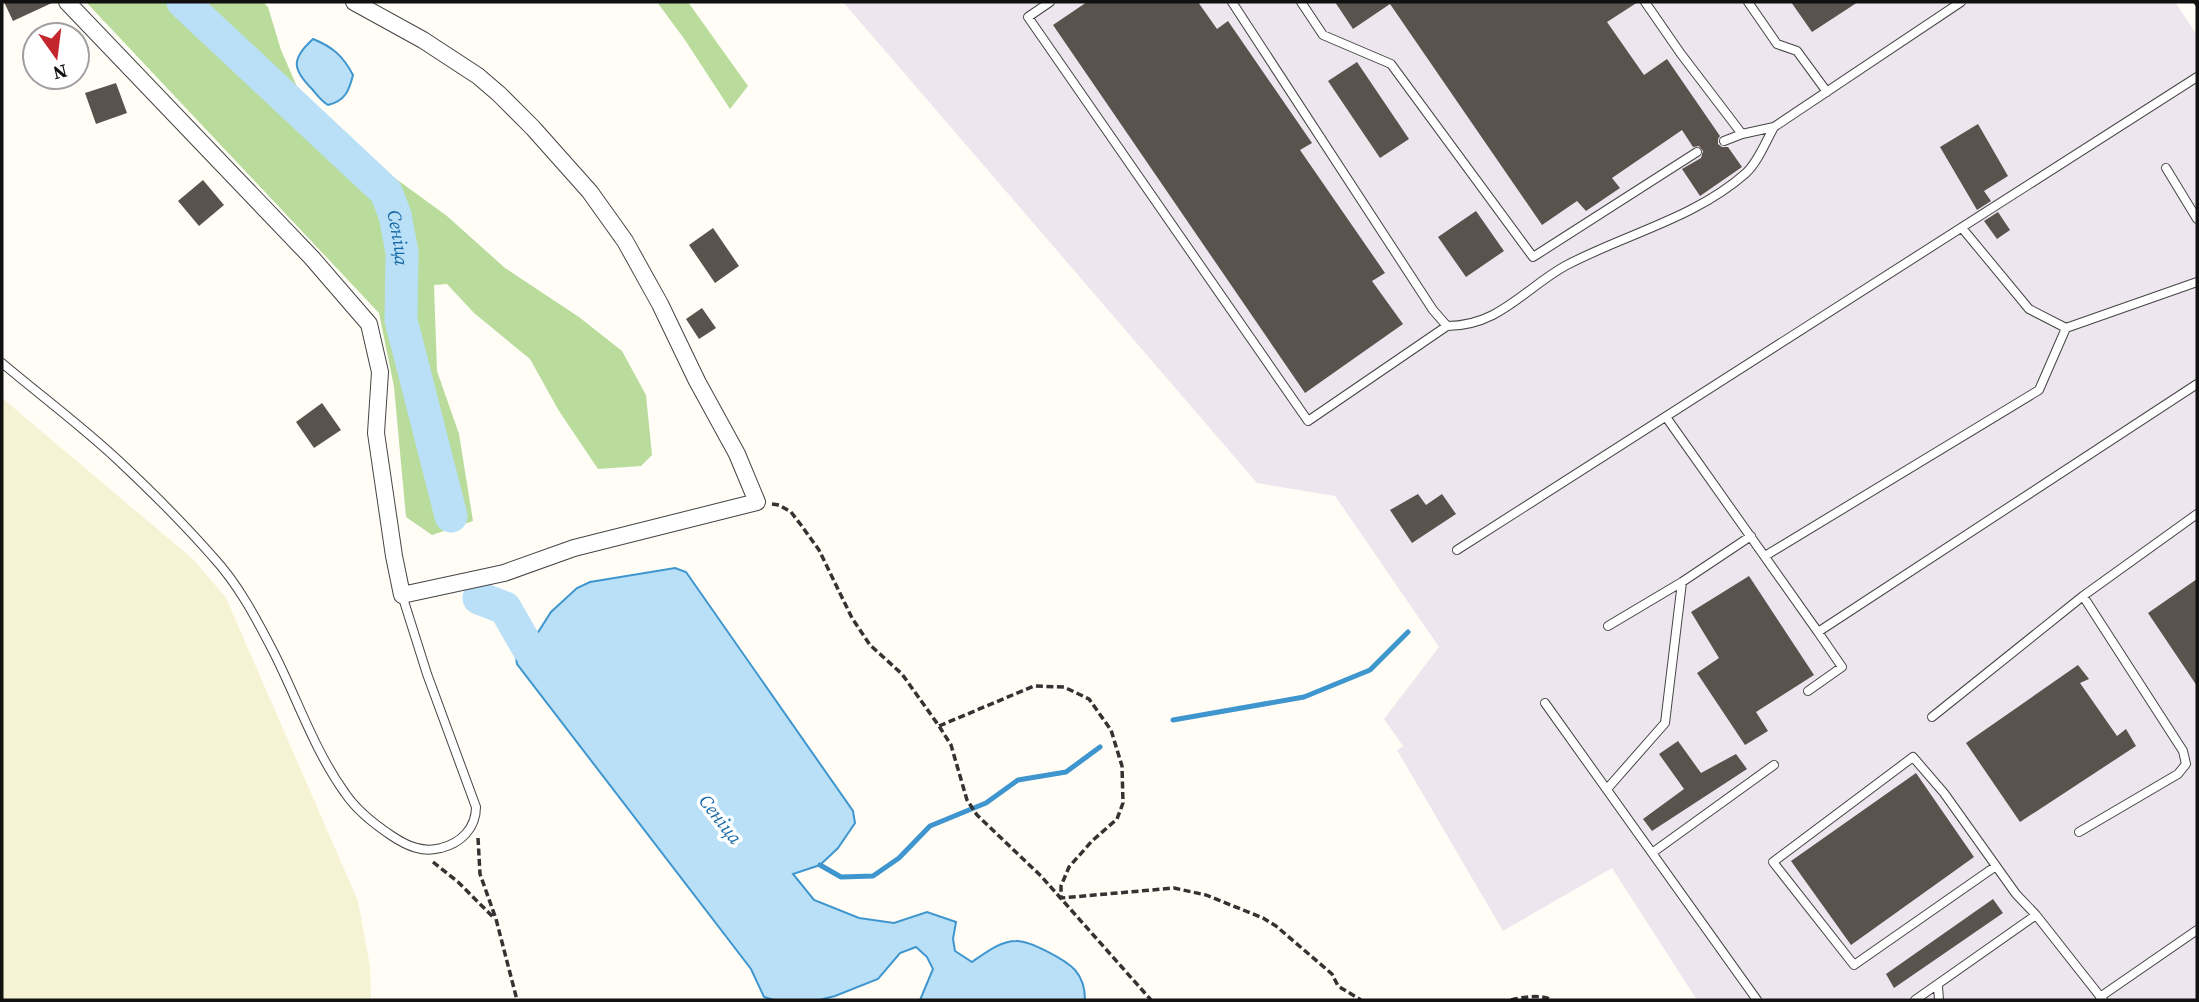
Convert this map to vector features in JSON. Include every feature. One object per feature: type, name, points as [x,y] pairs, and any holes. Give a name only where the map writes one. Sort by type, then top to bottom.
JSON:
[{"type":"street","points":[[67,2],[313,258],[369,324],[380,372],[376,433],[402,595],[503,573],[574,548],[757,502],[737,454],[697,381],[660,304],[625,241],[590,192],[516,111],[478,76],[414,35],[355,2]]},
{"type":"lane","points":[[1051,2],[1028,17],[1308,421],[1447,326],[1466,326],[1500,313],[1564,267],[1702,205],[1748,171],[1774,127]]},
{"type":"lane","points":[[1232,2],[1433,310],[1447,326]]},
{"type":"lane","points":[[1301,2],[1323,35],[1391,64],[1533,257],[1697,152]]},
{"type":"lane","points":[[1645,2],[1742,134]]},
{"type":"lane","points":[[1748,2],[1777,44],[1797,51],[1827,92]]},
{"type":"lane","points":[[1724,141],[1774,127],[1961,2]]},
{"type":"lane","points":[[1457,550],[2197,77]]},
{"type":"lane","points":[[2166,168],[2197,219]]},
{"type":"lane","points":[[1962,228],[2029,309],[2066,328],[2197,282]]},
{"type":"lane","points":[[1765,556],[2039,390],[2066,328]]},
{"type":"lane","points":[[2,363],[120,461],[215,559],[244,599],[273,651],[303,716],[345,793],[364,815],[401,842],[416,849],[436,849],[452,845],[463,837],[472,826],[476,807],[427,674],[402,595]]},
{"type":"lane","points":[[1818,632],[2197,384]]},
{"type":"lane","points":[[1666,417],[1842,667],[1808,691]]},
{"type":"lane","points":[[1932,717],[2083,596],[2197,514]]},
{"type":"lane","points":[[1608,626],[1682,582],[1751,536]]},
{"type":"lane","points":[[1607,789],[1665,723],[1682,582]]},
{"type":"lane","points":[[2080,832],[2178,774],[2186,764],[2183,751],[2083,596]]},
{"type":"lane","points":[[1545,703],[1756,1000]]},
{"type":"lane","points":[[1996,866],[1854,965],[1773,862],[1913,757],[1944,793],[2016,894],[2036,915],[2101,999],[2197,930]]},
{"type":"lane","points":[[1652,853],[1774,765]]},
{"type":"lane","points":[[1915,1000],[2036,915]]},
{"type":"lane","points":[[1938,986],[1939,1000]]},
{"type":"path","points":[[757,502],[779,505],[791,512],[802,525],[819,550],[852,618],[870,645],[902,674],[951,745],[964,792],[977,815],[1061,898],[1151,1000]]},
{"type":"path","points":[[939,726],[1034,686],[1064,687],[1089,699],[1111,730],[1122,766],[1123,803],[1117,819],[1092,841],[1069,867],[1061,886],[1061,898]]},
{"type":"path","points":[[476,815],[480,874],[496,919],[517,1000]]},
{"type":"path","points":[[416,849],[458,881],[496,919]]},
{"type":"path","points":[[1061,898],[1174,888],[1206,895],[1276,926],[1332,974],[1338,986],[1361,1000]]},
{"type":"path","points":[[1511,1000],[1528,997],[1545,997],[1552,1000]]},
{"type":"shaded area","points":[[843,2],[2175,2],[2197,35],[2197,1000],[1697,1000],[1612,868],[1503,931],[1397,750],[1403,746],[1384,719],[1439,647],[1335,496],[1257,483]]},
{"type":"shaded area","points":[[2,398],[194,560],[226,598],[358,901],[370,966],[371,1000],[2,1000]]},
{"type":"green space","points":[[86,2],[263,2],[268,7],[281,50],[298,89],[381,168],[447,216],[505,268],[579,317],[622,351],[646,395],[652,455],[641,466],[598,469],[559,411],[530,359],[474,313],[447,284],[434,285],[437,371],[459,434],[473,521],[432,535],[406,517],[394,387],[379,313]]},
{"type":"green space","points":[[657,2],[688,2],[748,86],[730,109],[685,40]]},
{"type":"water","points":[[313,39],[337,53],[353,75],[345,94],[339,101],[328,105],[305,82],[298,70],[298,58]]},
{"type":"water","points":[[675,568],[686,572],[853,811],[855,823],[838,848],[820,865],[793,874],[814,900],[859,918],[894,923],[927,912],[956,922],[953,939],[955,951],[972,962],[1004,943],[1016,941],[1038,947],[1075,970],[1083,984],[1085,1000],[920,1000],[933,969],[927,957],[916,947],[900,953],[878,979],[835,996],[819,1000],[774,1000],[764,997],[751,969],[517,664],[516,657],[528,648],[551,612],[577,588],[590,582]]},
{"type":"building","points":[[4,2],[54,2],[13,21]]},
{"type":"building","points":[[1087,2],[1198,2],[1217,29],[1228,21],[1312,143],[1300,150],[1385,273],[1372,281],[1403,324],[1305,393],[1053,25]]},
{"type":"building","points":[[1335,2],[1638,2],[1607,22],[1644,75],[1667,59],[1720,136],[1718,144],[1728,147],[1742,167],[1700,196],[1682,169],[1701,158],[1703,151],[1699,146],[1693,147],[1682,130],[1612,178],[1620,188],[1586,211],[1577,201],[1542,225],[1390,4],[1353,29]]},
{"type":"building","points":[[1791,2],[1858,2],[1812,32]]},
{"type":"building","points":[[1357,62],[1409,139],[1380,158],[1328,81]]},
{"type":"building","points":[[116,83],[127,113],[96,124],[85,93]]},
{"type":"building","points":[[1978,124],[2008,176],[1984,191],[1991,201],[1977,210],[1940,147]]},
{"type":"building","points":[[203,180],[224,205],[199,226],[178,201]]},
{"type":"building","points":[[1476,211],[1504,251],[1466,277],[1438,237]]},
{"type":"building","points":[[1998,212],[2010,230],[1997,239],[1984,221]]},
{"type":"building","points":[[713,228],[739,266],[715,283],[689,245]]},
{"type":"building","points":[[702,308],[716,328],[699,339],[686,319]]},
{"type":"building","points":[[322,403],[341,430],[314,448],[296,422]]},
{"type":"building","points":[[1418,494],[1426,505],[1442,494],[1456,514],[1412,543],[1390,510]]},
{"type":"building","points":[[1749,576],[1814,675],[1756,712],[1768,731],[1745,745],[1697,673],[1719,658],[1691,612]]},
{"type":"building","points":[[2197,579],[2197,686],[2148,613]]},
{"type":"building","points":[[2078,665],[2089,679],[2080,683],[2117,736],[2126,729],[2136,746],[2020,822],[1966,743]]},
{"type":"building","points":[[1678,741],[1701,773],[1736,754],[1747,769],[1652,831],[1643,819],[1684,789],[1659,754]]},
{"type":"building","points":[[1916,773],[1974,857],[1851,945],[1791,861]]},
{"type":"building","points":[[1993,899],[2003,913],[1894,988],[1886,974]]},
{"type":"waterway","name":"Сеніца","points":[[183,2],[386,192],[395,215],[402,252],[401,320],[451,516]]},
{"type":"waterway","name":"Сеніца","points":[[479,598],[505,608],[528,648],[572,659]]},
{"type":"waterway","points":[[1173,720],[1304,697],[1370,670],[1408,632]]},
{"type":"waterway","points":[[820,865],[841,877],[873,876],[899,858],[930,826],[986,803],[1018,780],[1066,772],[1100,747]]}]
